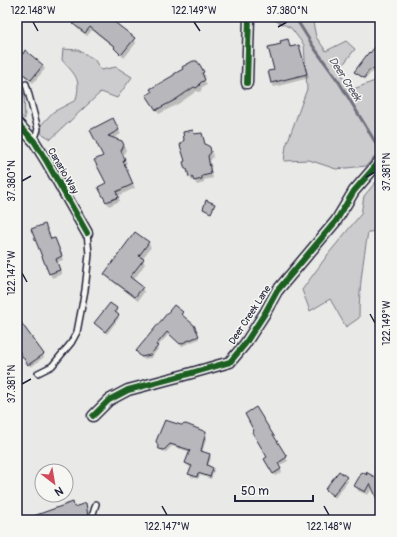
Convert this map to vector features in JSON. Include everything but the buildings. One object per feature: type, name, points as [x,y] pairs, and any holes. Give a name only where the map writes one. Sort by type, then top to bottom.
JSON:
[{"type":"street","points":[[247,83],[249,17]]},
{"type":"street","name":"Canario Way","points":[[17,123],[34,141],[87,233]]},
{"type":"street","name":"Deer Creek Lane","points":[[93,416],[109,400],[128,390],[230,362],[265,313],[277,291],[336,221],[354,191],[380,161]]},
{"type":"lane","points":[[26,84],[38,129],[34,141]]},
{"type":"lane","points":[[38,373],[52,366],[71,343],[77,332],[85,290],[89,254],[87,233]]},
{"type":"lane","points":[[91,520],[96,504]]},
{"type":"shaded area","points":[[268,17],[312,17],[316,37],[326,51],[346,41],[355,49],[339,70],[351,90],[380,79],[380,151],[366,166],[336,169],[309,160],[284,161],[286,146],[307,89],[304,45],[291,28]]},
{"type":"shaded area","points":[[63,49],[78,50],[94,59],[101,70],[116,67],[132,77],[117,98],[101,92],[51,139],[41,133],[41,125],[53,112],[76,100],[78,87],[74,74],[62,60]]},
{"type":"shaded area","points":[[17,85],[24,94],[25,119],[17,113]]},
{"type":"shaded area","points":[[380,177],[380,231],[368,232],[364,254],[359,318],[346,327],[330,299],[310,311],[302,290],[329,253],[361,214],[364,196]]},
{"type":"waterway","name":"Deer Creek","points":[[295,17],[315,49],[339,82],[380,150]]},
{"type":"cycle path","points":[[247,83],[249,17]]},
{"type":"cycle path","points":[[17,123],[34,141],[87,233]]},
{"type":"cycle path","points":[[93,416],[109,400],[128,390],[230,362],[245,344],[277,291],[336,221],[354,191],[380,161]]}]
